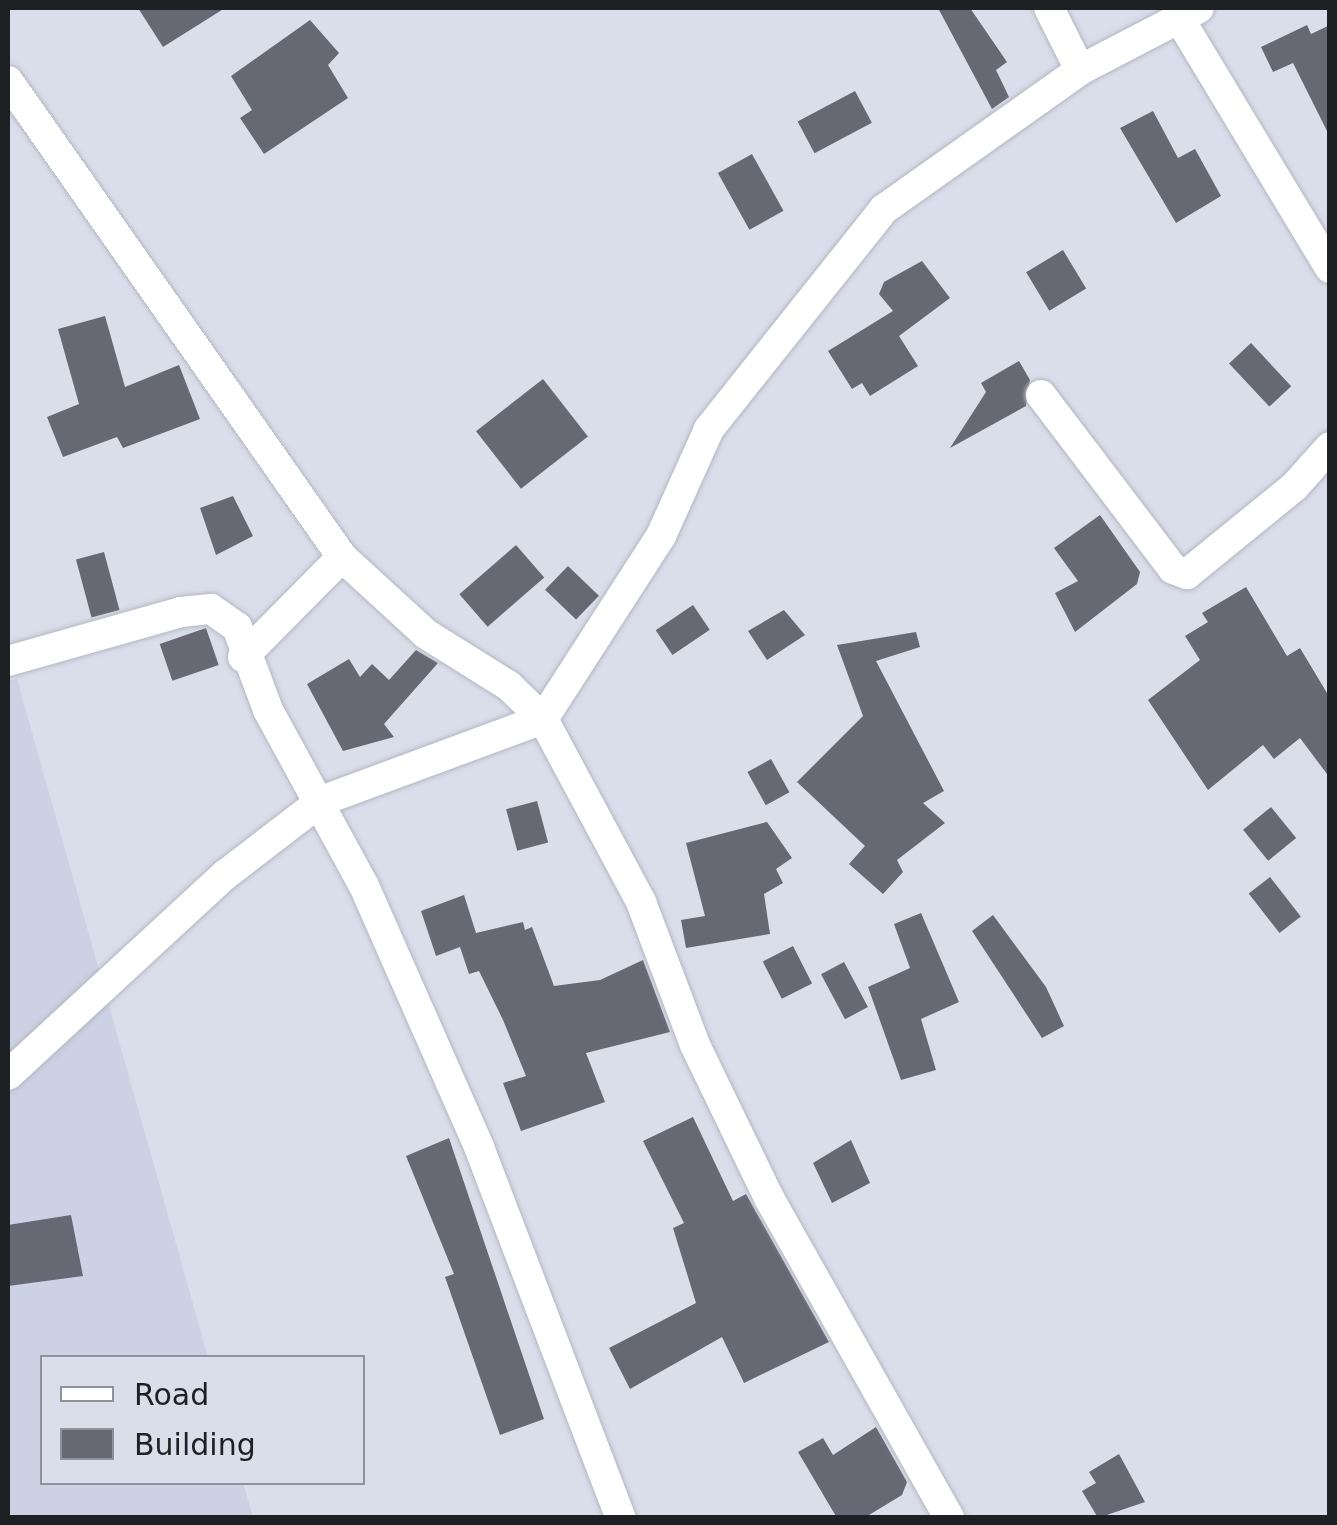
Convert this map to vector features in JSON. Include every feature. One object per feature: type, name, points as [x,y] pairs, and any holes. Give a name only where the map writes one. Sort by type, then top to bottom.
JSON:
[{"type":"street","points":[[1049,8],[1080,70]]},
{"type":"street","points":[[8,1074],[224,875],[320,802],[543,719],[661,536],[709,429],[884,209],[1080,70],[1189,13],[1330,268]]},
{"type":"street","points":[[8,81],[342,557],[426,634],[509,686],[543,719],[641,902],[695,1045],[769,1198],[949,1518]]},
{"type":"street","points":[[1042,395],[1174,569],[1187,574],[1294,487],[1330,447]]},
{"type":"street","points":[[244,657],[342,557]]},
{"type":"street","points":[[8,661],[212,609],[237,627],[244,657],[320,802],[479,1147],[622,1518]]},
{"type":"shaded area","points":[[17,679],[207,1355],[40,1355],[40,1485],[244,1485],[253,1517],[8,1518],[8,680]]},
{"type":"building","points":[[138,8],[225,8],[163,47]]},
{"type":"building","points":[[938,8],[970,8],[1007,62],[996,70],[1009,97],[992,109]]},
{"type":"building","points":[[310,20],[339,53],[328,65],[348,98],[264,154],[240,118],[252,110],[231,76]]},
{"type":"building","points":[[1307,25],[1311,34],[1330,25],[1330,137],[1293,63],[1273,72],[1261,47]]},
{"type":"building","points":[[855,91],[872,123],[815,153],[798,122]]},
{"type":"building","points":[[1153,111],[1178,158],[1195,149],[1221,196],[1176,223],[1120,128]]},
{"type":"building","points":[[752,154],[784,211],[749,230],[718,173]]},
{"type":"building","points":[[1063,250],[1086,289],[1049,311],[1026,272]]},
{"type":"building","points":[[922,261],[950,298],[899,336],[918,366],[870,396],[862,383],[852,389],[828,351],[893,311],[879,294],[884,282]]},
{"type":"building","points":[[105,316],[125,387],[179,365],[200,419],[123,448],[117,437],[63,457],[47,417],[79,404],[58,329]]},
{"type":"building","points":[[1251,343],[1291,386],[1269,407],[1229,363]]},
{"type":"building","points":[[1019,361],[1030,380],[1026,406],[950,448],[986,392],[981,383]]},
{"type":"building","points":[[543,379],[588,437],[521,489],[476,431]]},
{"type":"building","points":[[233,496],[253,536],[216,555],[200,508]]},
{"type":"building","points":[[1100,515],[1140,572],[1137,584],[1075,632],[1055,593],[1078,581],[1054,548]]},
{"type":"building","points":[[516,545],[544,577],[488,627],[459,594]]},
{"type":"building","points":[[104,552],[120,610],[92,617],[76,560]]},
{"type":"building","points":[[568,566],[599,596],[576,620],[545,590]]},
{"type":"building","points":[[1246,587],[1287,656],[1300,648],[1330,698],[1330,778],[1300,738],[1274,759],[1263,745],[1208,790],[1148,700],[1200,660],[1185,636],[1208,622],[1202,613]]},
{"type":"building","points":[[693,605],[710,630],[672,655],[656,630]]},
{"type":"building","points":[[784,610],[805,635],[767,660],[748,631]]},
{"type":"building","points":[[206,628],[219,665],[172,681],[160,644]]},
{"type":"building","points":[[916,632],[920,647],[876,661],[944,791],[923,803],[945,823],[897,860],[903,872],[883,894],[849,864],[865,846],[797,782],[863,716],[837,645]]},
{"type":"building","points":[[416,650],[438,663],[384,724],[394,737],[343,751],[307,684],[349,659],[360,677],[372,664],[389,680]]},
{"type":"building","points":[[771,759],[789,792],[766,805],[747,772]]},
{"type":"building","points":[[537,801],[548,843],[517,851],[506,809]]},
{"type":"building","points":[[1271,807],[1296,838],[1268,861],[1243,830]]},
{"type":"building","points":[[767,822],[792,858],[776,869],[783,883],[764,894],[770,934],[686,948],[681,920],[705,916],[686,843]]},
{"type":"building","points":[[1270,877],[1301,916],[1280,933],[1249,894]]},
{"type":"building","points":[[464,895],[476,933],[523,922],[525,930],[532,927],[554,986],[600,980],[643,960],[670,1032],[586,1053],[605,1102],[521,1131],[503,1083],[526,1076],[503,1020],[479,971],[469,974],[460,947],[436,956],[421,911]]},
{"type":"building","points":[[921,913],[959,1002],[921,1019],[936,1070],[901,1080],[868,987],[910,968],[894,924]]},
{"type":"building","points":[[993,915],[1046,987],[1064,1026],[1042,1038],[972,931]]},
{"type":"building","points":[[793,946],[812,983],[782,999],[763,961]]},
{"type":"building","points":[[844,962],[868,1007],[845,1019],[821,974]]},
{"type":"building","points":[[693,1117],[733,1201],[746,1194],[829,1342],[744,1383],[722,1337],[630,1389],[609,1348],[696,1303],[673,1228],[684,1223],[643,1141]]},
{"type":"building","points":[[449,1138],[544,1419],[500,1435],[445,1277],[454,1274],[406,1156]]},
{"type":"building","points":[[851,1140],[870,1183],[832,1203],[813,1163]]},
{"type":"building","points":[[71,1215],[83,1276],[8,1286],[8,1225]]},
{"type":"building","points":[[876,1427],[907,1482],[902,1495],[864,1518],[837,1518],[798,1452],[823,1438],[833,1455]]},
{"type":"building","points":[[1119,1454],[1145,1502],[1098,1518],[1082,1491],[1096,1483],[1089,1472]]}]
